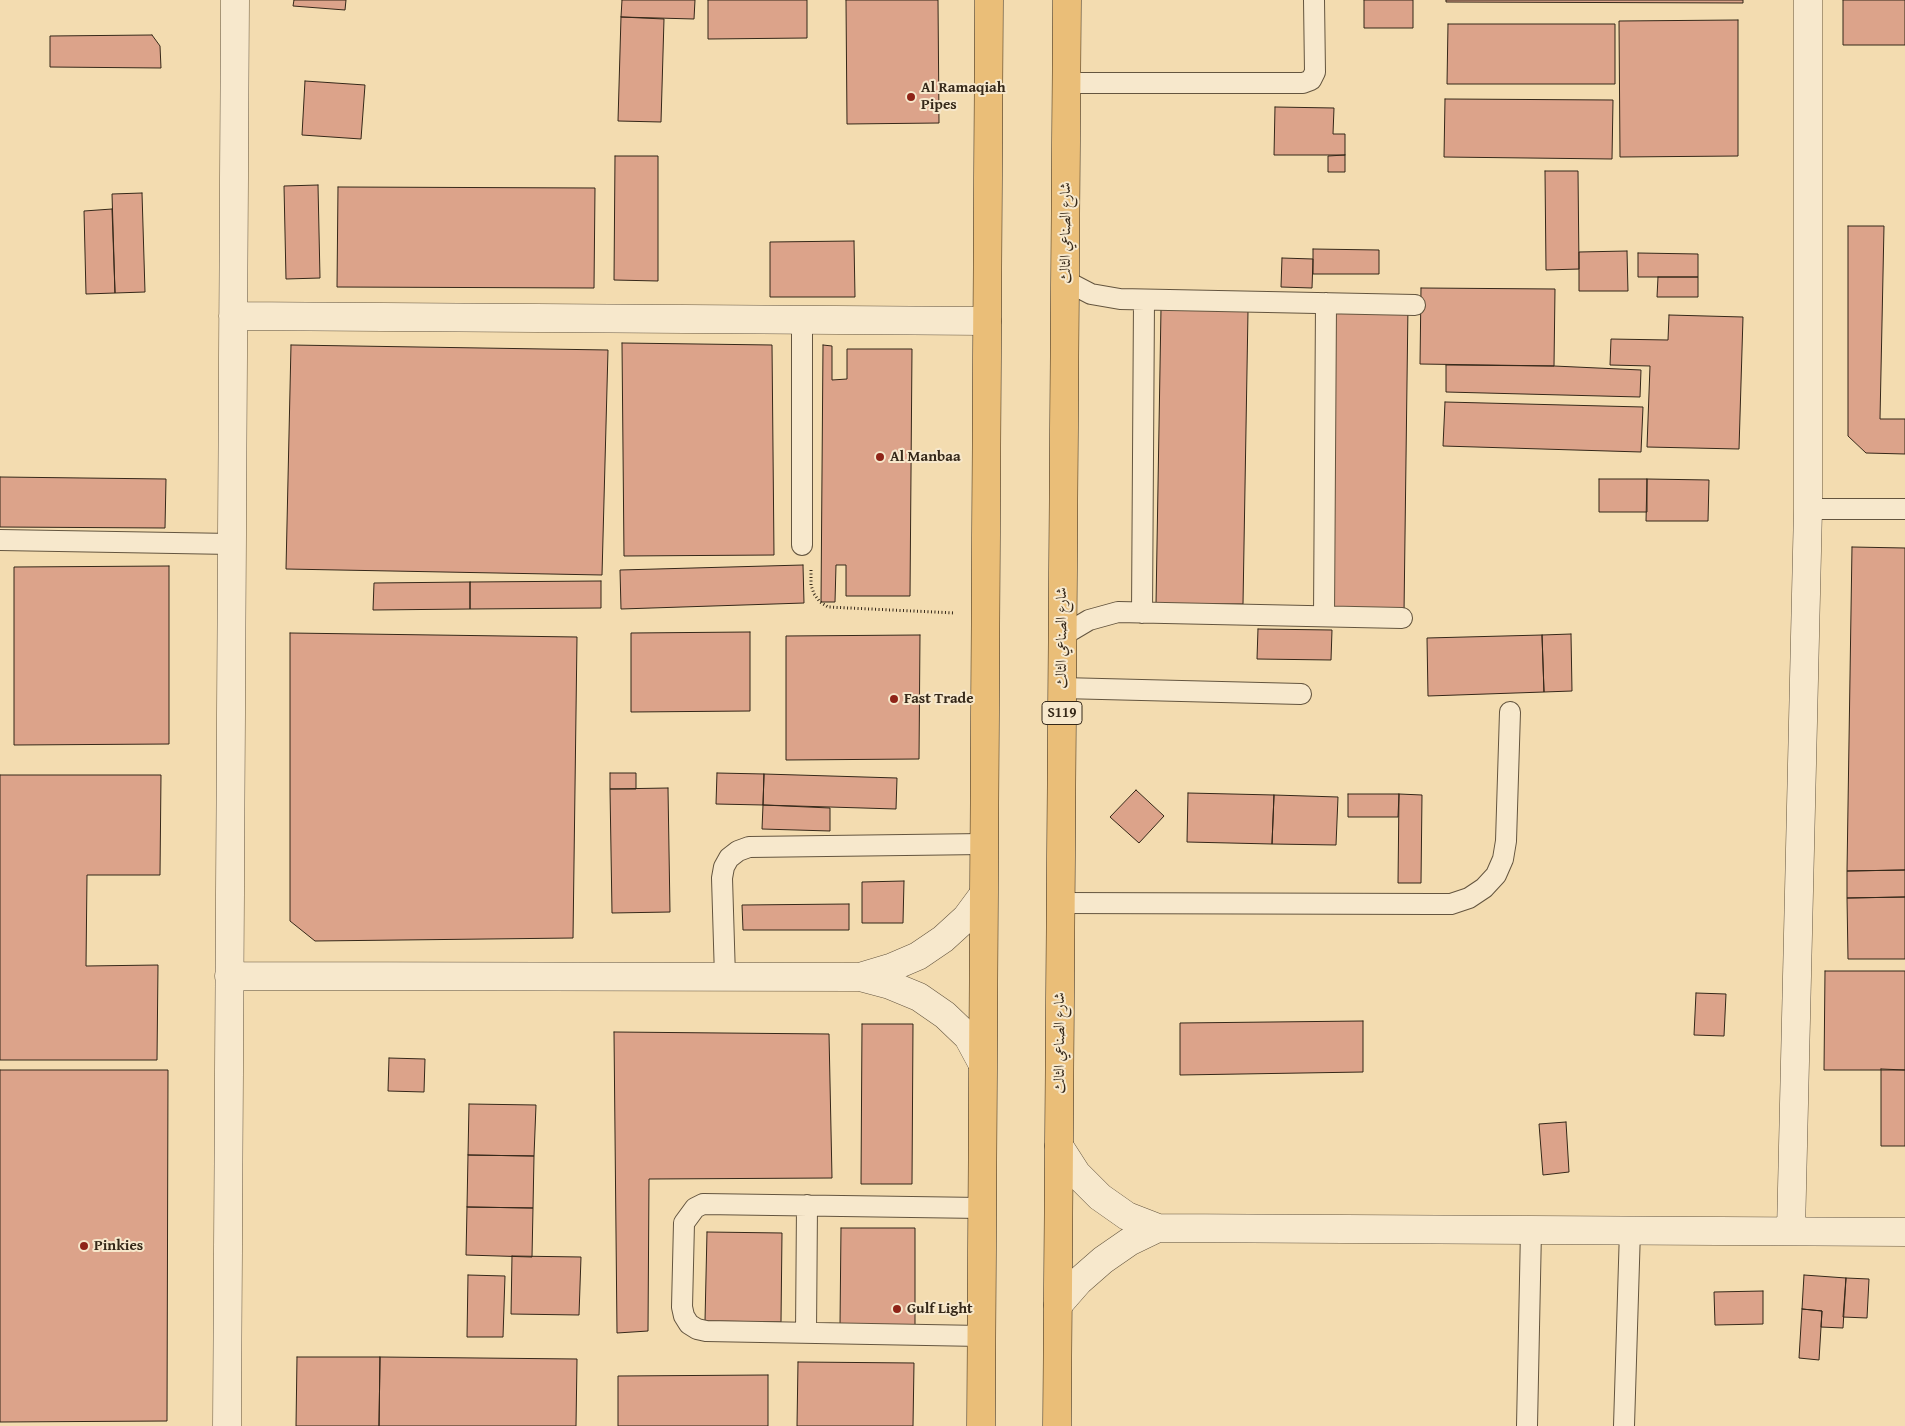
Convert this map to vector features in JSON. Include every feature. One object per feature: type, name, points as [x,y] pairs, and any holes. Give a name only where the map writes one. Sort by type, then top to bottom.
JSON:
[{"type":"main road","points":[[981,1426],[989,0]]},
{"type":"main road","name":"شارع الصناعي الثالث","points":[[1057,1426],[1067,0]]},
{"type":"street","points":[[227,1426],[235,0]]},
{"type":"street","points":[[1791,1231],[1808,509],[1808,0]]},
{"type":"street","points":[[233,316],[987,321]]},
{"type":"street","points":[[860,978],[918,956],[943,939],[966,918],[983,895]]},
{"type":"street","points":[[229,976],[860,978],[890,985],[919,997],[945,1015],[968,1037],[982,1063]]},
{"type":"street","points":[[1059,1146],[1077,1174],[1100,1197],[1127,1216],[1158,1228],[1905,1232]]},
{"type":"street","points":[[1058,1305],[1079,1281],[1103,1260],[1129,1242],[1158,1228]]},
{"type":"lane","points":[[1066,83],[1303,83],[1311,80],[1315,72],[1314,0]]},
{"type":"lane","points":[[1066,281],[1091,294],[1113,298],[1415,305]]},
{"type":"lane","points":[[1142,613],[1144,300]]},
{"type":"lane","points":[[1324,616],[1326,303]]},
{"type":"lane","points":[[802,319],[802,545]]},
{"type":"lane","points":[[1808,509],[1905,509]]},
{"type":"lane","points":[[0,540],[232,544]]},
{"type":"lane","points":[[1062,636],[1088,620],[1118,612],[1402,618]]},
{"type":"lane","points":[[1062,688],[1301,694]]},
{"type":"lane","points":[[1061,903],[1451,904],[1469,898],[1484,888],[1496,875],[1503,858],[1506,841],[1510,712]]},
{"type":"lane","points":[[725,977],[722,878],[724,868],[730,858],[738,851],[748,847],[983,844]]},
{"type":"lane","points":[[981,1208],[703,1204],[695,1208],[684,1223],[682,1307],[684,1316],[689,1324],[697,1329],[706,1331],[981,1336]]},
{"type":"lane","points":[[806,1205],[806,1332]]},
{"type":"lane","points":[[1527,1426],[1531,1230]]},
{"type":"lane","points":[[1624,1426],[1630,1230]]},
{"type":"path","points":[[802,545],[808,554],[811,585],[814,594],[820,602],[828,607],[838,609],[985,614]]},
{"type":"building","points":[[294,0],[346,0],[345,10],[293,6]]},
{"type":"building","points":[[622,0],[695,0],[694,19],[621,17]]},
{"type":"building","points":[[708,0],[807,0],[807,38],[708,39]]},
{"type":"building","points":[[846,0],[938,0],[939,123],[847,124]]},
{"type":"building","points":[[1364,0],[1413,0],[1413,28],[1364,28]]},
{"type":"building","points":[[1446,0],[1743,0],[1743,3],[1446,2]]},
{"type":"building","points":[[1843,0],[1905,0],[1905,45],[1843,45]]},
{"type":"building","points":[[621,17],[664,19],[661,122],[618,121]]},
{"type":"building","points":[[1738,20],[1738,156],[1620,157],[1619,21]]},
{"type":"building","points":[[1448,24],[1615,24],[1615,84],[1447,84]]},
{"type":"building","points":[[152,35],[160,46],[161,68],[50,67],[50,36]]},
{"type":"building","points":[[305,81],[365,85],[361,139],[302,135]]},
{"type":"building","points":[[1445,99],[1613,100],[1612,159],[1444,157]]},
{"type":"building","points":[[1275,107],[1334,108],[1333,134],[1345,134],[1345,155],[1274,155]]},
{"type":"building","points":[[1345,155],[1345,172],[1328,172],[1328,156]]},
{"type":"building","points":[[615,156],[658,156],[658,281],[614,280]]},
{"type":"building","points":[[1545,171],[1578,171],[1579,269],[1546,270]]},
{"type":"building","points":[[318,185],[320,278],[286,279],[284,186]]},
{"type":"building","points":[[338,187],[595,188],[594,288],[337,287]]},
{"type":"building","points":[[142,193],[145,292],[115,293],[112,194]]},
{"type":"building","points":[[112,209],[115,293],[86,294],[84,211]]},
{"type":"building","points":[[1848,226],[1884,226],[1880,419],[1905,419],[1905,454],[1866,453],[1848,436]]},
{"type":"building","points":[[854,241],[855,297],[770,297],[770,242]]},
{"type":"building","points":[[1313,249],[1379,250],[1379,274],[1313,274]]},
{"type":"building","points":[[1627,251],[1628,291],[1579,291],[1579,252]]},
{"type":"building","points":[[1638,253],[1698,254],[1698,277],[1638,277]]},
{"type":"building","points":[[1282,258],[1313,259],[1312,288],[1281,287]]},
{"type":"building","points":[[1658,277],[1698,277],[1698,297],[1657,297]]},
{"type":"building","points":[[1421,288],[1555,289],[1554,366],[1420,364]]},
{"type":"building","points":[[1333,304],[1408,305],[1404,613],[1329,612]]},
{"type":"building","points":[[1161,309],[1248,311],[1243,604],[1156,604]]},
{"type":"building","points":[[1669,315],[1743,317],[1739,449],[1647,447],[1650,366],[1610,365],[1611,339],[1668,340]]},
{"type":"building","points":[[622,343],[772,345],[774,555],[624,556]]},
{"type":"building","points":[[291,345],[608,350],[602,575],[286,569]]},
{"type":"building","points":[[823,345],[832,346],[832,380],[847,379],[847,349],[912,349],[910,596],[846,596],[846,565],[836,565],[835,602],[821,602]]},
{"type":"building","points":[[1446,365],[1554,366],[1641,370],[1640,397],[1446,392]]},
{"type":"building","points":[[1445,402],[1643,407],[1641,452],[1443,446]]},
{"type":"building","points":[[0,477],[166,479],[165,528],[0,527]]},
{"type":"building","points":[[1599,479],[1647,479],[1647,512],[1599,512]]},
{"type":"building","points":[[1647,479],[1709,480],[1708,521],[1646,521]]},
{"type":"building","points":[[1852,547],[1905,548],[1905,870],[1847,871]]},
{"type":"building","points":[[803,565],[804,603],[621,609],[620,570]]},
{"type":"building","points":[[169,566],[169,744],[14,745],[14,567]]},
{"type":"building","points":[[601,581],[601,608],[470,609],[470,582]]},
{"type":"building","points":[[470,582],[470,609],[373,610],[374,583]]},
{"type":"building","points":[[1258,629],[1332,630],[1331,660],[1257,659]]},
{"type":"building","points":[[750,632],[750,711],[631,712],[631,633]]},
{"type":"building","points":[[290,633],[577,637],[573,938],[315,941],[290,921]]},
{"type":"building","points":[[1571,634],[1572,691],[1544,692],[1542,635]]},
{"type":"building","points":[[920,635],[919,759],[786,760],[786,636]]},
{"type":"building","points":[[1542,635],[1544,692],[1428,696],[1427,638]]},
{"type":"building","points":[[610,773],[636,773],[636,789],[610,789]]},
{"type":"building","points":[[717,773],[764,774],[763,805],[716,804]]},
{"type":"building","points":[[764,774],[897,778],[896,809],[763,805]]},
{"type":"building","points":[[0,775],[161,775],[160,875],[87,875],[86,966],[158,965],[157,1060],[0,1060]]},
{"type":"building","points":[[668,788],[670,912],[612,913],[610,789]]},
{"type":"building","points":[[1136,790],[1164,816],[1139,843],[1110,817]]},
{"type":"building","points":[[1188,793],[1274,795],[1272,844],[1187,842]]},
{"type":"building","points":[[1348,794],[1399,794],[1398,817],[1348,817]]},
{"type":"building","points":[[1399,794],[1422,795],[1421,883],[1398,883]]},
{"type":"building","points":[[1274,795],[1338,797],[1336,845],[1272,844]]},
{"type":"building","points":[[763,805],[830,808],[830,831],[762,829]]},
{"type":"building","points":[[1905,870],[1905,897],[1847,898],[1847,871]]},
{"type":"building","points":[[904,881],[903,923],[862,923],[862,882]]},
{"type":"building","points":[[1905,897],[1905,959],[1848,959],[1847,898]]},
{"type":"building","points":[[849,904],[849,930],[743,930],[742,905]]},
{"type":"building","points":[[1825,971],[1905,971],[1905,1070],[1824,1070]]},
{"type":"building","points":[[1696,993],[1726,994],[1724,1036],[1694,1035]]},
{"type":"building","points":[[1363,1021],[1363,1072],[1180,1075],[1180,1023]]},
{"type":"building","points":[[862,1024],[913,1024],[912,1184],[861,1184]]},
{"type":"building","points":[[614,1032],[829,1034],[832,1178],[649,1179],[648,1331],[617,1333]]},
{"type":"building","points":[[389,1058],[425,1059],[424,1092],[388,1091]]},
{"type":"building","points":[[1881,1069],[1905,1070],[1905,1146],[1881,1146]]},
{"type":"building","name":"Pinkies","points":[[0,1070],[168,1070],[167,1421],[0,1422]]},
{"type":"building","points":[[469,1104],[536,1105],[534,1156],[468,1155]]},
{"type":"building","points":[[1566,1122],[1569,1172],[1543,1175],[1539,1124]]},
{"type":"building","points":[[468,1155],[534,1156],[533,1208],[467,1207]]},
{"type":"building","points":[[467,1207],[533,1208],[532,1257],[466,1255]]},
{"type":"building","points":[[841,1228],[915,1228],[915,1325],[840,1325]]},
{"type":"building","points":[[707,1232],[782,1233],[781,1322],[705,1321]]},
{"type":"building","points":[[512,1256],[581,1257],[579,1315],[511,1314]]},
{"type":"building","points":[[468,1275],[505,1276],[503,1337],[467,1337]]},
{"type":"building","points":[[1804,1275],[1846,1278],[1843,1328],[1821,1327],[1822,1311],[1802,1309]]},
{"type":"building","points":[[1846,1278],[1869,1279],[1867,1318],[1843,1317]]},
{"type":"building","points":[[1763,1291],[1763,1324],[1715,1325],[1714,1292]]},
{"type":"building","points":[[1802,1309],[1822,1311],[1819,1360],[1799,1358]]},
{"type":"building","points":[[297,1357],[380,1357],[379,1426],[296,1426]]},
{"type":"building","points":[[380,1357],[577,1359],[576,1426],[379,1426]]},
{"type":"building","points":[[798,1362],[914,1363],[913,1426],[797,1426]]},
{"type":"building","points":[[768,1375],[768,1426],[618,1426],[618,1376]]},
{"type":"place","name":"Al Ramaqiah Pipes","points":[[911,97]]},
{"type":"place","name":"Al Manbaa","points":[[880,457]]},
{"type":"place","name":"Fast Trade","points":[[894,699]]},
{"type":"place","name":"Pinkies","points":[[84,1246]]},
{"type":"place","name":"Gulf Light","points":[[897,1309]]}]
